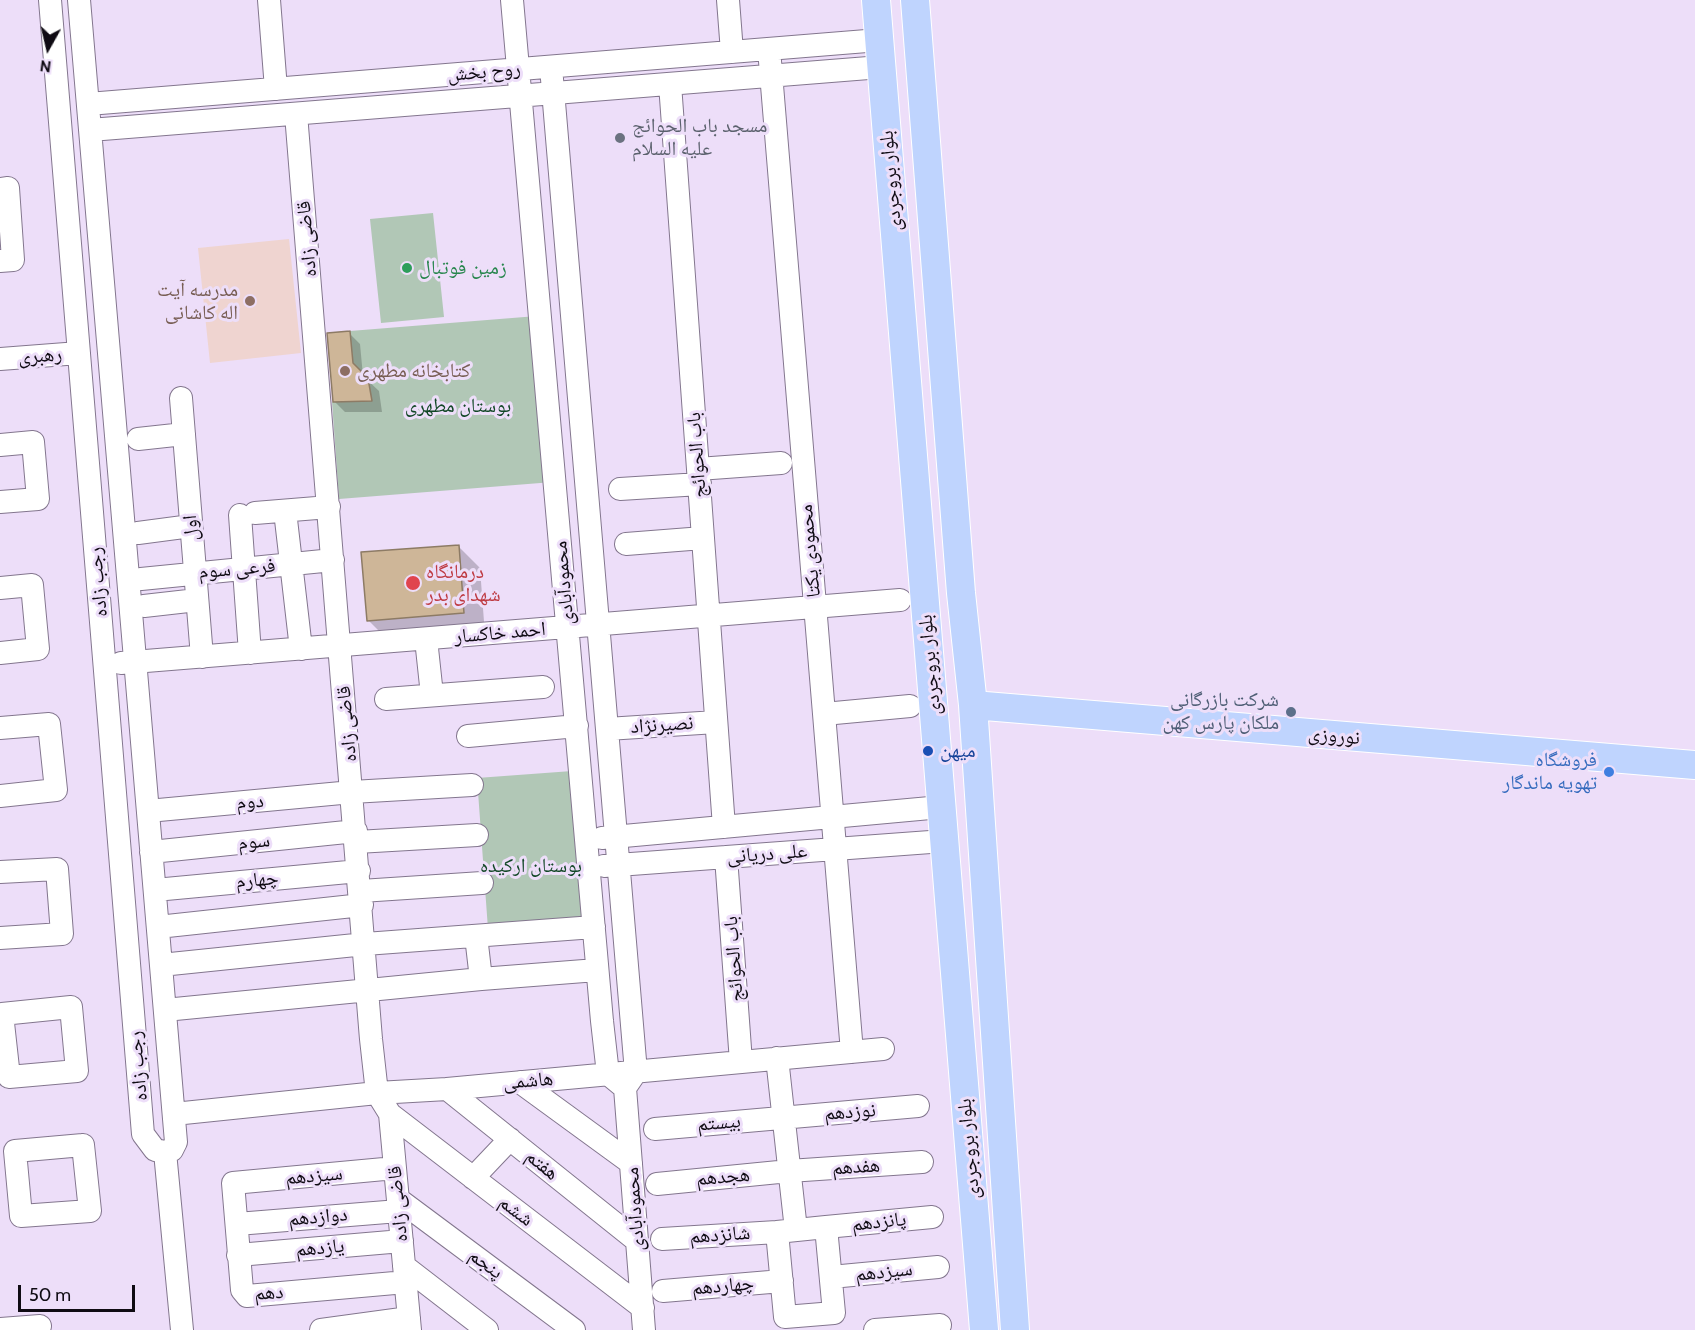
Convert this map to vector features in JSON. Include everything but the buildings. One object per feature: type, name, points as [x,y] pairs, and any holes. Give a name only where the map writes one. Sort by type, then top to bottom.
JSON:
[{"type":"main road","name":"بلوار بروجردی","points":[[876,0],[984,1330]]},
{"type":"main road","name":"بلوار بروجردی","points":[[915,0],[961,593],[973,705],[1015,1330]]},
{"type":"main road","name":"نوروزی","points":[[973,705],[1695,765]]},
{"type":"street","name":"رجب زاده","points":[[50,0],[143,1134],[155,1150],[170,1147]]},
{"type":"street","name":"رجب زاده","points":[[79,0],[174,1114],[170,1147],[182,1330]]},
{"type":"street","points":[[269,0],[276,89]]},
{"type":"street","name":"محمودآبادی","points":[[512,0],[590,867],[597,970],[623,1078]]},
{"type":"street","points":[[728,0],[732,52]]},
{"type":"street","name":"روح بخش","points":[[88,104],[769,49],[880,54]]},
{"type":"street","name":"محمودی یکتا","points":[[769,49],[852,1052]]},
{"type":"street","name":"روح بخش","points":[[90,130],[772,76],[880,54]]},
{"type":"street","name":"محمودآبادی","points":[[551,67],[616,837],[623,1078],[643,1319]]},
{"type":"street","name":"باب الحوائج","points":[[670,84],[724,827]]},
{"type":"street","name":"قاضی زاده","points":[[296,114],[368,991],[378,1093],[390,1114],[410,1324]]},
{"type":"street","points":[[0,189],[8,188],[13,260],[0,261]]},
{"type":"street","name":"رهبری","points":[[0,359],[79,353]]},
{"type":"street","name":"اول","points":[[181,398],[202,657]]},
{"type":"street","points":[[138,439],[184,434]]},
{"type":"street","points":[[0,445],[33,442],[38,499],[0,502]]},
{"type":"street","points":[[620,489],[781,464]]},
{"type":"street","points":[[250,653],[244,568],[247,514],[329,507]]},
{"type":"street","points":[[285,511],[301,649]]},
{"type":"street","points":[[138,532],[191,526]]},
{"type":"street","points":[[626,544],[703,538]]},
{"type":"street","name":"فرعی سوم","points":[[141,579],[333,560]]},
{"type":"street","points":[[0,588],[32,585],[38,649],[0,653]]},
{"type":"street","points":[[144,606],[197,600]]},
{"type":"street","name":"احمد خاکسار","points":[[105,664],[900,600]]},
{"type":"street","points":[[426,639],[432,695]]},
{"type":"street","points":[[386,699],[543,687]]},
{"type":"street","points":[[824,714],[910,706]]},
{"type":"street","name":"نصیرنژاد","points":[[607,729],[716,722]]},
{"type":"street","points":[[0,728],[49,724],[56,790],[0,796]]},
{"type":"street","points":[[468,736],[577,726]]},
{"type":"street","name":"دوم","points":[[148,811],[352,792],[472,785]]},
{"type":"street","points":[[587,839],[941,807]]},
{"type":"street","name":"سوم","points":[[152,852],[356,837],[477,835]]},
{"type":"street","name":"علی دریانی","points":[[590,867],[944,841]]},
{"type":"street","name":"باب الحوائج","points":[[726,857],[741,1062]]},
{"type":"street","points":[[0,872],[57,869],[62,934],[0,938]]},
{"type":"street","points":[[158,927],[361,889],[482,883]]},
{"type":"street","name":"چهارم","points":[[154,890],[361,889]]},
{"type":"street","points":[[161,965],[365,944],[594,927]]},
{"type":"street","points":[[476,936],[481,979]]},
{"type":"street","points":[[165,1010],[597,970]]},
{"type":"street","name":"هاشمی","points":[[174,1114],[378,1093],[520,1082],[623,1078],[741,1062],[883,1049]]},
{"type":"street","points":[[777,1058],[789,1171],[782,1281],[785,1317],[806,1323],[834,1313],[826,1227]]},
{"type":"street","points":[[520,1082],[631,1163]]},
{"type":"street","name":"هفتم","points":[[447,1089],[637,1241]]},
{"type":"street","name":"نوزدهم","points":[[783,1117],[918,1106]]},
{"type":"street","name":"ششم","points":[[390,1114],[473,1178],[643,1319]]},
{"type":"street","name":"بیستم","points":[[655,1129],[783,1117]]},
{"type":"street","points":[[473,1178],[510,1139]]},
{"type":"street","name":"هفدهم","points":[[789,1171],[922,1162]]},
{"type":"street","name":"سیزدهم","points":[[233,1183],[395,1168]]},
{"type":"street","name":"هجدهم","points":[[657,1184],[789,1171]]},
{"type":"street","name":"دهم","points":[[233,1183],[242,1290],[247,1296],[405,1274]]},
{"type":"street","name":"دوازدهم","points":[[237,1224],[399,1205]]},
{"type":"street","name":"پنجم","points":[[399,1205],[574,1330]]},
{"type":"street","name":"پانزدهم","points":[[786,1231],[932,1217]]},
{"type":"street","name":"شانزدهم","points":[[662,1239],[786,1231]]},
{"type":"street","name":"یازدهم","points":[[238,1255],[402,1241]]},
{"type":"street","name":"سیزدهم","points":[[831,1277],[938,1267]]},
{"type":"street","points":[[405,1274],[487,1330]]},
{"type":"street","name":"چهاردهم","points":[[663,1291],[782,1281]]},
{"type":"street","points":[[321,1330],[410,1324]]},
{"type":"street","points":[[875,1330],[940,1324]]},
{"type":"street","points":[[0,1329],[40,1326]]},
{"type":"shaded area","name":"مدرسه آیت اله کاشانی","points":[[289,239],[301,353],[210,363],[198,248]]},
{"type":"green space","name":"زمین فوتبال","points":[[433,213],[444,317],[381,323],[370,219]]},
{"type":"green space","name":"بوستان مطهری","points":[[537,316],[553,482],[339,499],[332,402],[372,401],[368,378],[353,363],[350,331]]},
{"type":"green space","name":"بوستان ارکیده","points":[[572,771],[583,922],[488,929],[477,778]]},
{"type":"place","name":"مسجد باب الحوائج علیه السلام","points":[[620,138]]},
{"type":"place","name":"زمین فوتبال","points":[[407,268]]},
{"type":"place","name":"مدرسه آیت اله کاشانی","points":[[250,301]]},
{"type":"place","name":"کتابخانه مطهری","points":[[345,371]]},
{"type":"place","name":"درمانگاه شهدای بدر","points":[[413,583]]},
{"type":"place","name":"شرکت بازرگانی ملکان پارس کهن","points":[[1291,712]]},
{"type":"place","name":"میهن","points":[[928,751]]},
{"type":"place","name":"فروشگاه تهویه ماندگار","points":[[1609,772]]}]
